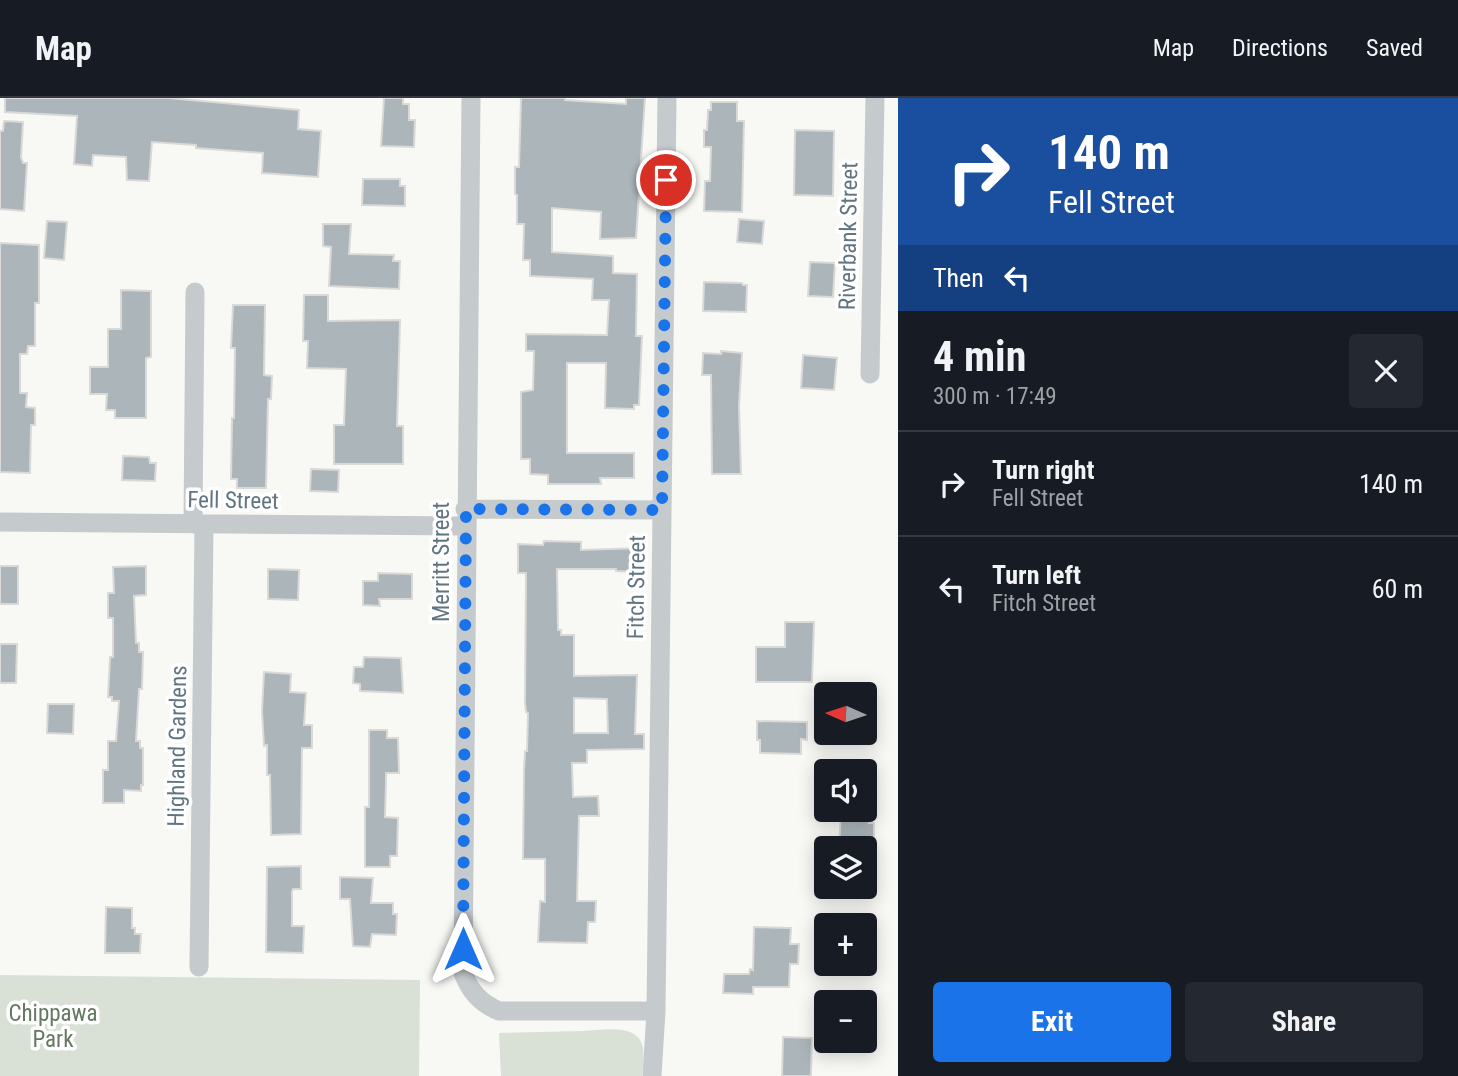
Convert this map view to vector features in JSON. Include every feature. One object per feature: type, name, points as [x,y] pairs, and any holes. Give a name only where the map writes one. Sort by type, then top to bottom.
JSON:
[{"type":"street","name":"Merritt Street","points":[[471,98],[465,517],[463,973],[476,997],[499,1011],[656,1011]]},
{"type":"street","name":"Fitch Street","points":[[652,1076],[656,1011],[667,98]]},
{"type":"street","name":"Riverbank Street","points":[[870,374],[875,98]]},
{"type":"street","name":"Highland Gardens","points":[[195,292],[198,967]]},
{"type":"street","name":"Fell Street","points":[[0,523],[198,525],[662,510]]},
{"type":"green space","name":"Chippawa Park","points":[[0,975],[420,980],[419,1076],[0,1076]]},
{"type":"green space","points":[[610,1029],[628,1031],[635,1035],[643,1048],[642,1076],[501,1076],[499,1033]]},
{"type":"building","points":[[5,98],[168,98],[299,110],[298,129],[321,131],[318,177],[262,173],[263,153],[152,142],[149,181],[127,180],[126,157],[93,155],[92,166],[74,164],[77,116],[5,112]]},
{"type":"building","points":[[384,98],[403,98],[403,104],[409,104],[409,120],[415,120],[414,147],[381,146]]},
{"type":"building","points":[[521,98],[565,98],[626,104],[626,98],[645,98],[640,174],[649,177],[648,195],[639,194],[636,238],[600,239],[601,212],[552,208],[552,252],[613,256],[613,273],[637,274],[636,336],[642,336],[639,405],[634,405],[634,409],[605,408],[606,363],[567,363],[567,453],[634,453],[634,478],[600,478],[601,484],[548,484],[548,475],[530,474],[530,459],[521,459],[521,392],[533,390],[534,351],[526,351],[526,334],[607,335],[609,300],[592,300],[593,279],[530,276],[530,260],[523,260],[524,224],[517,224],[515,194],[515,167],[519,167]]},
{"type":"building","points":[[711,102],[737,102],[737,121],[744,121],[742,212],[704,211],[705,181],[710,181],[711,147],[704,147],[704,130],[707,130]]},
{"type":"building","points":[[4,121],[23,122],[21,157],[23,163],[27,163],[24,211],[0,209],[0,131],[3,131]]},
{"type":"building","points":[[795,130],[834,131],[833,196],[794,195]]},
{"type":"building","points":[[363,179],[400,179],[400,186],[405,186],[405,206],[362,205]]},
{"type":"building","points":[[739,219],[764,221],[762,244],[737,242]]},
{"type":"building","points":[[47,221],[67,222],[64,260],[44,258]]},
{"type":"building","points":[[323,224],[351,224],[349,254],[394,255],[393,261],[400,261],[399,289],[329,286],[331,247],[323,246]]},
{"type":"building","points":[[0,243],[39,245],[39,303],[35,303],[35,346],[28,346],[27,354],[20,354],[20,393],[27,393],[26,407],[35,408],[35,425],[31,425],[30,473],[0,472]]},
{"type":"building","points":[[810,262],[835,263],[833,297],[808,296]]},
{"type":"building","points":[[704,282],[747,285],[746,312],[703,311]]},
{"type":"building","points":[[121,290],[151,291],[151,357],[146,358],[146,418],[115,418],[115,410],[106,410],[107,394],[90,394],[90,367],[108,367],[108,329],[121,329]]},
{"type":"building","points":[[304,295],[328,295],[328,321],[400,320],[397,426],[403,426],[403,464],[334,464],[334,425],[344,425],[346,369],[307,368],[308,341],[303,341]]},
{"type":"building","points":[[233,305],[265,305],[264,375],[272,376],[271,399],[268,399],[266,488],[237,488],[237,479],[231,479],[235,348],[231,348]]},
{"type":"building","points":[[721,351],[742,353],[739,406],[741,474],[712,474],[711,375],[702,375],[703,353],[721,354]]},
{"type":"building","points":[[803,355],[837,358],[834,390],[801,388]]},
{"type":"building","points":[[123,456],[149,457],[150,463],[156,463],[155,481],[122,480]]},
{"type":"building","points":[[311,469],[339,470],[338,492],[310,491]]},
{"type":"building","points":[[544,541],[581,542],[581,550],[642,548],[641,572],[616,569],[557,569],[558,630],[561,630],[561,635],[574,635],[574,676],[637,675],[635,734],[644,734],[644,749],[587,750],[587,763],[572,763],[573,797],[598,796],[599,816],[579,816],[577,901],[596,901],[595,922],[588,922],[587,943],[538,942],[540,901],[545,902],[545,859],[523,859],[528,713],[525,702],[526,573],[518,573],[518,544],[543,545]],"holes":[[[574,698],[607,699],[608,733],[574,733]]]},
{"type":"building","points":[[0,566],[18,566],[18,604],[0,604]]},
{"type":"building","points":[[146,566],[146,595],[134,596],[136,643],[139,643],[139,652],[143,652],[136,741],[140,741],[140,748],[143,748],[143,785],[141,791],[124,790],[124,803],[103,803],[103,770],[108,770],[108,741],[116,741],[119,701],[112,701],[112,697],[108,697],[110,657],[113,657],[113,618],[108,618],[108,593],[114,593],[113,567]]},
{"type":"building","points":[[268,569],[299,570],[298,600],[268,599]]},
{"type":"building","points":[[378,573],[412,574],[412,599],[379,599],[380,606],[363,605],[363,581],[378,581]]},
{"type":"building","points":[[785,622],[814,622],[812,682],[756,682],[756,647],[785,647]]},
{"type":"building","points":[[0,644],[17,644],[16,683],[0,683]]},
{"type":"building","points":[[364,657],[401,658],[403,693],[360,691],[360,684],[353,683],[354,667],[363,667]]},
{"type":"building","points":[[264,672],[291,674],[290,692],[306,693],[304,725],[312,725],[312,748],[302,748],[301,834],[271,835],[270,775],[267,775],[267,745],[264,746],[262,711]]},
{"type":"building","points":[[48,704],[74,704],[73,734],[47,733]]},
{"type":"building","points":[[757,721],[807,722],[807,740],[801,739],[801,754],[760,753]]},
{"type":"building","points":[[369,730],[387,730],[387,738],[398,738],[399,773],[386,773],[385,817],[398,818],[397,856],[390,856],[390,867],[365,867],[365,807],[369,807]]},
{"type":"building","points":[[840,822],[874,823],[874,836],[840,836]]},
{"type":"building","points":[[301,866],[301,889],[293,889],[292,892],[292,926],[304,926],[303,953],[266,952],[267,867]]},
{"type":"building","points":[[340,877],[373,878],[371,903],[393,903],[393,914],[397,914],[396,935],[372,934],[370,947],[353,946],[350,899],[340,899]]},
{"type":"building","points":[[106,907],[132,908],[132,928],[135,928],[135,934],[141,934],[140,953],[105,953]]},
{"type":"building","points":[[754,927],[791,928],[790,944],[799,944],[798,964],[790,964],[789,987],[753,987],[753,994],[723,993],[724,974],[749,974],[750,969],[753,970]]},
{"type":"building","points":[[783,1037],[812,1038],[811,1076],[782,1076]]},
{"type":"route","points":[[463,949],[466,509],[662,510],[666,180]]}]
